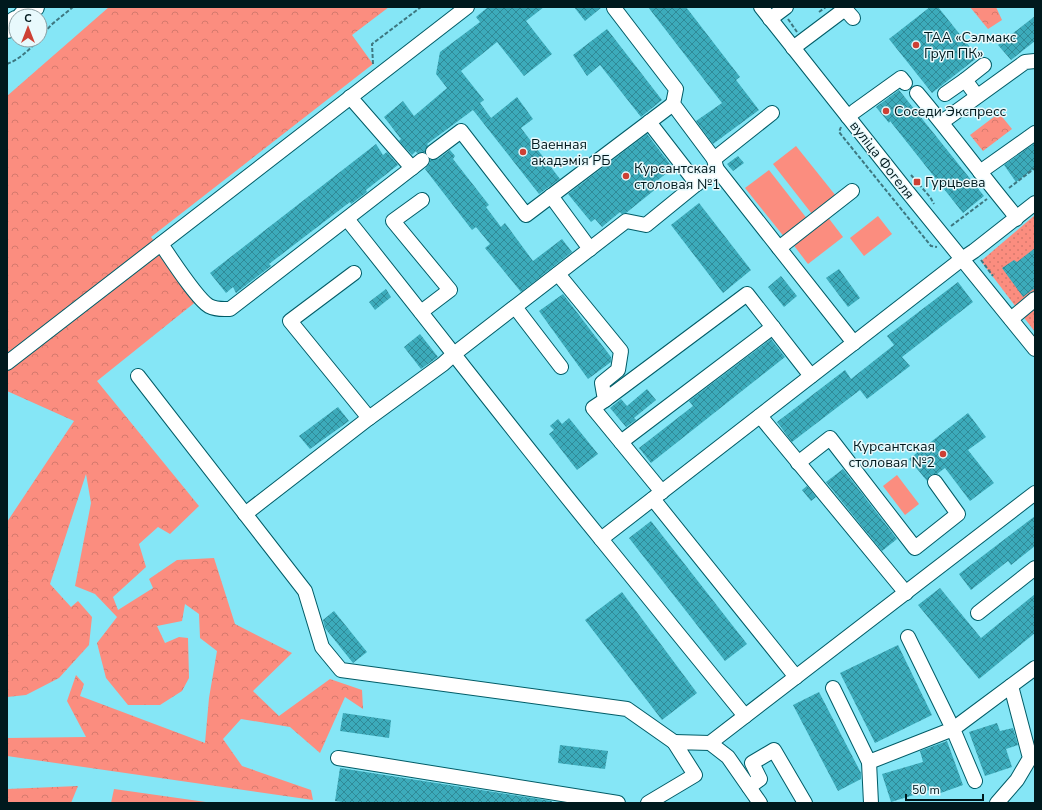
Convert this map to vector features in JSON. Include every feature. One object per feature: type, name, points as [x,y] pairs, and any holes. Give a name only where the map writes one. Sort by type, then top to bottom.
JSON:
[{"type":"street","points":[[7,363],[467,7]]},
{"type":"street","name":"вуліца Фогеля","points":[[761,7],[793,48],[845,122],[906,190],[1035,349]]},
{"type":"street","points":[[770,19],[786,7]]},
{"type":"street","points":[[161,244],[199,297],[208,305],[219,310],[230,309],[461,131],[526,215],[673,104],[676,89],[614,8]]},
{"type":"street","points":[[793,48],[825,31],[847,11]]},
{"type":"street","points":[[942,122],[1025,62],[1035,61]]},
{"type":"street","points":[[945,94],[984,65]]},
{"type":"street","points":[[845,122],[855,111],[901,78],[905,83]]},
{"type":"street","points":[[965,80],[978,96]]},
{"type":"street","points":[[917,93],[942,122],[1013,213],[1016,219]]},
{"type":"street","points":[[350,97],[422,160]]},
{"type":"street","points":[[673,104],[779,248],[854,343]]},
{"type":"street","points":[[244,514],[443,364],[626,221],[646,225],[697,184],[715,163],[772,113]]},
{"type":"street","points":[[650,122],[697,184]]},
{"type":"street","points":[[980,172],[1035,134]]},
{"type":"street","points":[[779,248],[852,191]]},
{"type":"street","points":[[551,196],[590,249]]},
{"type":"street","points":[[421,312],[450,290],[393,221],[422,200]]},
{"type":"street","points":[[601,539],[1035,203]]},
{"type":"street","points":[[347,219],[527,449],[745,716]]},
{"type":"street","points":[[354,273],[290,322],[370,418]]},
{"type":"street","points":[[558,274],[621,351],[618,370],[602,383],[604,400]]},
{"type":"street","points":[[796,677],[658,495],[621,442],[593,408],[747,294],[811,376]]},
{"type":"street","points":[[1011,319],[1035,299]]},
{"type":"street","points":[[515,307],[561,367]]},
{"type":"street","points":[[621,442],[772,327]]},
{"type":"street","points":[[138,376],[305,591],[322,647],[341,670],[627,709],[674,742],[695,775],[648,803]]},
{"type":"street","points":[[760,416],[906,593]]},
{"type":"street","points":[[798,463],[830,438],[915,548],[958,514],[935,482]]},
{"type":"street","points":[[710,743],[1035,494]]},
{"type":"street","points":[[978,613],[1035,568]]},
{"type":"street","points":[[908,637],[953,729],[975,781]]},
{"type":"street","points":[[869,762],[953,729],[1035,668]]},
{"type":"street","points":[[997,803],[1017,780],[1030,758],[1011,686]]},
{"type":"street","points":[[833,688],[869,762],[871,803]]},
{"type":"street","points":[[674,742],[710,743],[728,757],[760,803]]},
{"type":"street","points":[[749,787],[760,779],[752,763],[774,750],[805,803]]},
{"type":"street","points":[[338,758],[618,803]]},
{"type":"path","points":[[48,28],[73,7]]},
{"type":"path","points":[[373,79],[372,44],[421,7]]},
{"type":"path","points":[[7,64],[25,54],[31,48]]},
{"type":"path","points":[[845,122],[839,132],[931,246]]},
{"type":"path","points":[[908,172],[930,197]]},
{"type":"green space","points":[[109,7],[389,7],[352,35],[373,64],[151,237],[198,300],[97,381],[199,506],[170,534],[158,527],[139,544],[146,567],[113,597],[118,610],[153,588],[149,579],[177,560],[214,558],[235,624],[292,653],[253,691],[279,716],[330,679],[362,690],[363,709],[345,697],[320,753],[290,727],[241,719],[223,739],[242,766],[311,790],[313,800],[7,756],[7,738],[86,737],[67,701],[76,675],[84,684],[80,696],[205,743],[209,698],[217,651],[200,638],[199,614],[185,604],[182,621],[157,626],[165,643],[179,637],[188,638],[189,678],[182,691],[160,705],[128,705],[106,678],[97,643],[117,617],[95,594],[75,586],[91,503],[86,474],[50,584],[71,607],[78,601],[92,617],[89,645],[59,678],[26,695],[7,697],[7,522],[74,421],[7,391],[7,96]]},
{"type":"green space","points":[[970,7],[996,7],[1002,20],[988,29]]},
{"type":"green space","points":[[999,113],[1012,129],[983,151],[970,135]]},
{"type":"green space","points":[[796,146],[836,196],[812,214],[773,164]]},
{"type":"green space","points":[[769,170],[808,220],[785,238],[745,188]]},
{"type":"green space","points":[[1035,215],[1035,332],[981,261]]},
{"type":"green space","points":[[827,216],[843,237],[808,264],[792,243]]},
{"type":"green space","points":[[878,216],[892,234],[864,256],[850,238]]},
{"type":"green space","points":[[897,475],[919,504],[905,515],[883,486]]},
{"type":"green space","points":[[78,786],[71,803],[7,803],[7,789]]},
{"type":"green space","points":[[114,789],[213,803],[111,803]]},
{"type":"building","points":[[488,7],[544,7],[526,21],[552,54],[524,76],[497,42],[461,71],[484,100],[480,103],[491,118],[517,97],[533,119],[521,128],[560,179],[539,194],[473,110],[427,144],[428,145],[425,152],[417,153],[416,151],[412,155],[399,141],[401,139],[384,117],[403,101],[414,116],[447,88],[436,74],[440,52],[480,22],[476,17]]},
{"type":"building","points":[[574,7],[602,7],[585,21]]},
{"type":"building","points":[[648,7],[686,7],[740,77],[736,80],[759,110],[713,144],[696,121],[722,103]]},
{"type":"building","points":[[930,7],[938,7],[978,57],[932,93],[889,39]]},
{"type":"building","points":[[1035,16],[1035,41],[1011,60],[998,45]]},
{"type":"building","name":"Ваенная акадэмія РБ","points":[[607,29],[662,100],[641,117],[600,65],[587,76],[573,55]]},
{"type":"building","points":[[899,90],[984,196],[963,213],[890,121],[889,123],[876,107]]},
{"type":"building","name":"Курсантская столовая №1","points":[[647,134],[673,168],[653,184],[657,188],[626,213],[622,214],[620,212],[602,227],[595,219],[591,222],[568,194]]},
{"type":"building","points":[[1035,143],[1035,168],[1016,182],[1004,165]]},
{"type":"building","points":[[376,144],[383,155],[387,152],[398,165],[366,190],[367,192],[351,204],[350,202],[269,264],[271,266],[236,293],[233,287],[226,293],[210,273]]},
{"type":"building","points":[[450,150],[455,156],[453,159],[489,205],[486,207],[501,227],[505,223],[533,261],[562,239],[572,252],[521,292],[485,248],[490,244],[476,227],[472,230],[425,169],[430,163],[430,160],[438,159]]},
{"type":"building","points":[[738,156],[744,163],[733,171],[727,164]]},
{"type":"building","points":[[699,203],[751,270],[723,293],[671,225]]},
{"type":"building","points":[[1035,248],[1035,288],[1023,297],[1002,268],[1014,260],[1017,262]]},
{"type":"building","points":[[839,269],[860,298],[848,307],[826,278]]},
{"type":"building","points":[[781,276],[797,296],[784,307],[768,287]]},
{"type":"building","points":[[958,282],[973,302],[902,357],[910,366],[867,399],[860,390],[792,442],[777,422],[845,370],[851,379],[894,345],[887,336]]},
{"type":"building","points":[[386,289],[391,297],[375,310],[369,302]]},
{"type":"building","points":[[563,294],[611,357],[611,362],[588,379],[539,311]]},
{"type":"building","points":[[420,334],[438,357],[421,369],[404,347]]},
{"type":"building","points":[[771,339],[785,357],[651,463],[639,448],[693,406],[689,401]]},
{"type":"building","points":[[647,389],[656,400],[634,418],[636,420],[626,427],[610,408],[621,399],[627,406]]},
{"type":"building","points":[[338,407],[349,421],[310,449],[299,436]]},
{"type":"building","name":"Курсантская столовая №2","points":[[968,413],[986,437],[968,450],[994,483],[970,501],[945,468],[937,474],[930,475],[927,481],[909,459]]},
{"type":"building","points":[[569,418],[598,454],[577,470],[549,434],[554,430],[550,426],[558,419],[562,424]]},
{"type":"building","points":[[843,469],[897,539],[882,551],[826,482]]},
{"type":"building","points":[[807,486],[816,497],[811,501],[802,490]]},
{"type":"building","points":[[1035,516],[1035,546],[1011,565],[1008,561],[971,590],[959,574]]},
{"type":"building","points":[[651,521],[747,644],[725,661],[629,538]]},
{"type":"building","points":[[940,588],[981,638],[1035,594],[1035,633],[979,679],[918,605]]},
{"type":"building","points":[[622,592],[697,693],[662,720],[585,620]]},
{"type":"building","points":[[334,611],[367,652],[353,663],[325,628],[323,620]]},
{"type":"building","points":[[898,645],[932,715],[875,743],[840,673]]},
{"type":"building","points":[[819,692],[861,773],[861,779],[838,791],[793,705]]},
{"type":"building","points":[[343,713],[391,720],[389,738],[340,731]]},
{"type":"building","points":[[997,723],[1000,731],[1013,728],[1018,745],[1006,749],[1012,767],[985,776],[969,732]]},
{"type":"building","points":[[947,741],[963,785],[935,795],[933,789],[891,802],[882,774],[923,762],[920,751]]},
{"type":"building","points":[[560,745],[608,751],[605,769],[558,763]]},
{"type":"building","points":[[340,768],[552,801],[552,803],[349,803],[335,801]]},
{"type":"place","name":"ТАА «Сэлмакс Груп ПК»","points":[[916,45]]},
{"type":"place","name":"Соседи Экспресс","points":[[886,111]]},
{"type":"place","name":"Ваенная акадэмія РБ","points":[[523,152]]},
{"type":"place","name":"Курсантская столовая №1","points":[[626,176]]},
{"type":"place","name":"Гурцьева","points":[[917,182]]},
{"type":"place","name":"Курсантская столовая №2","points":[[943,454]]}]
